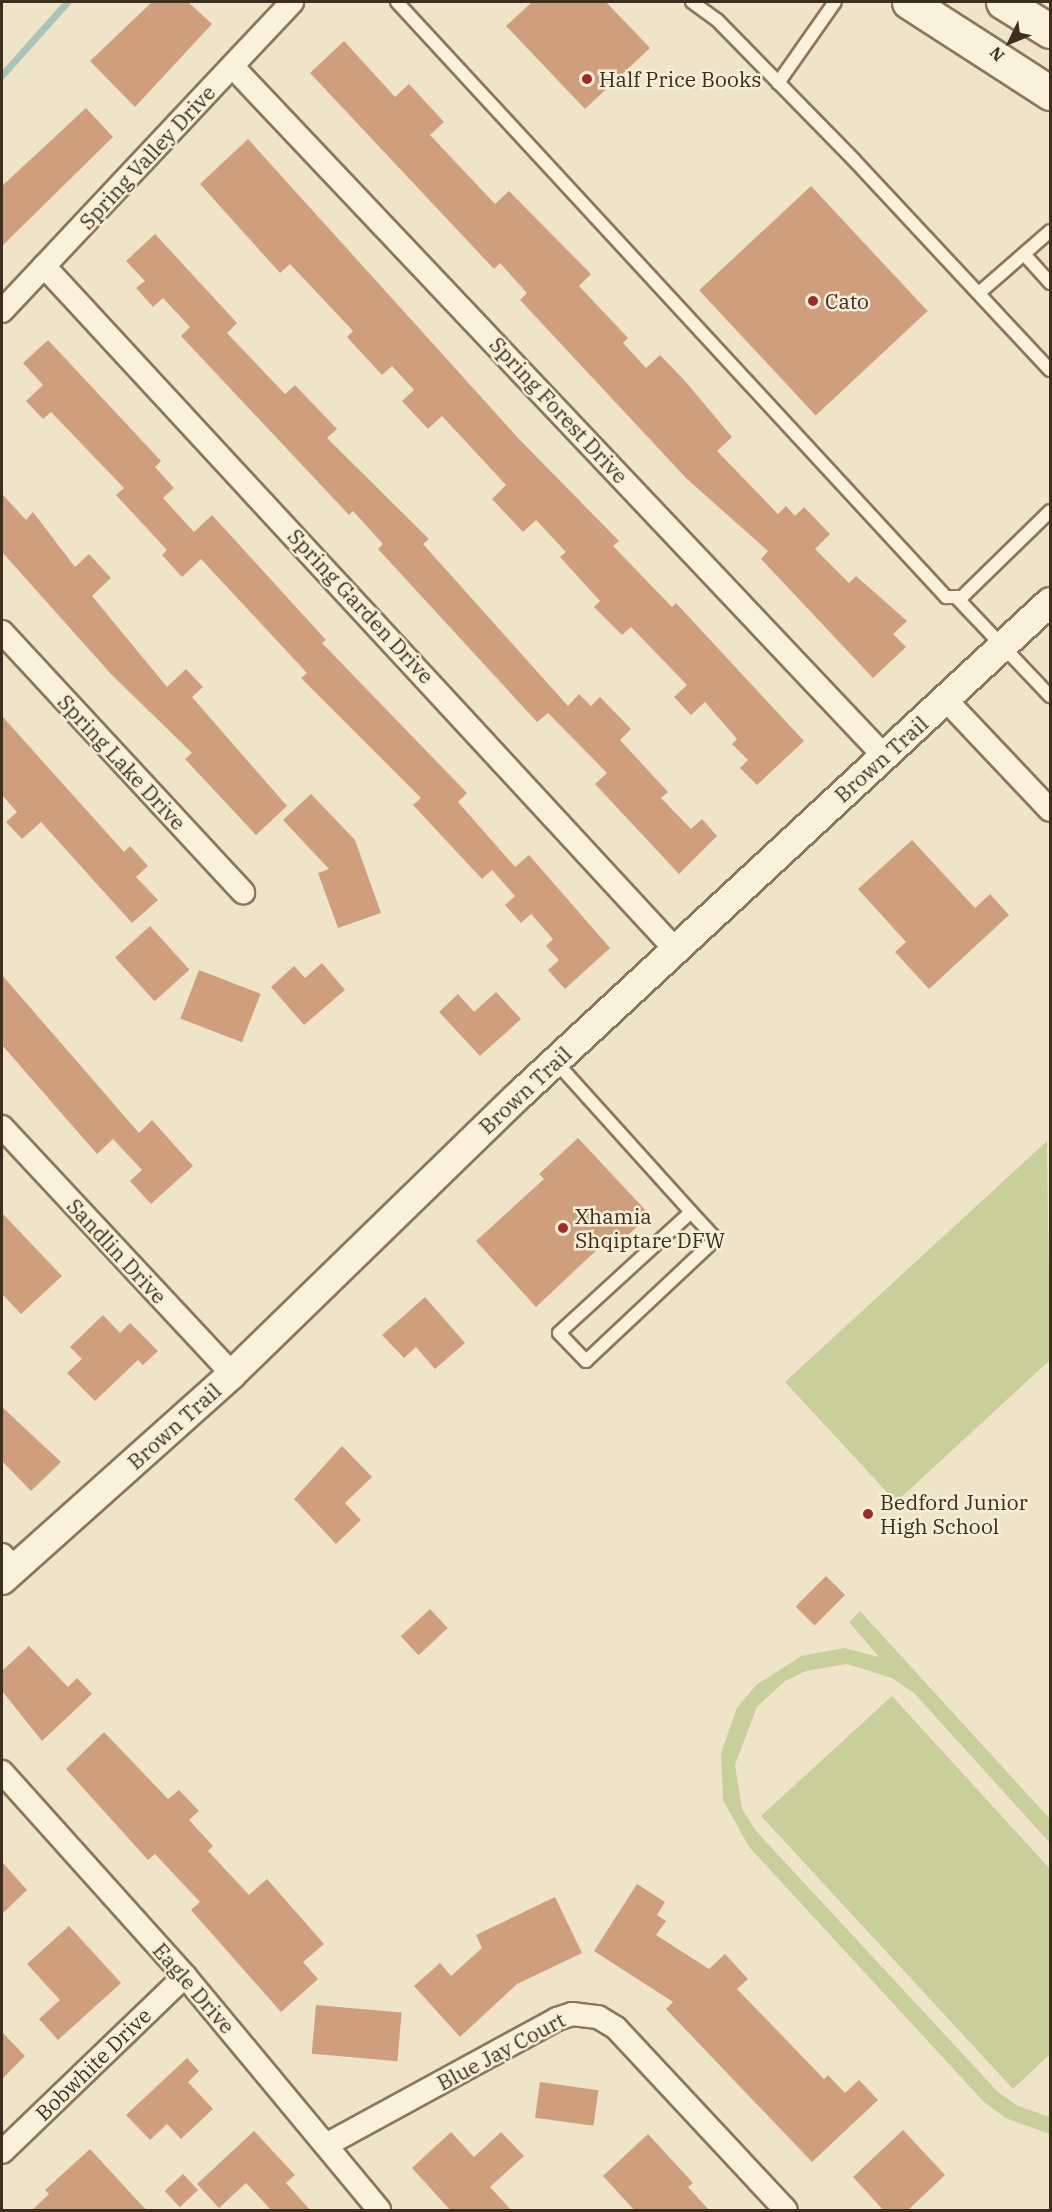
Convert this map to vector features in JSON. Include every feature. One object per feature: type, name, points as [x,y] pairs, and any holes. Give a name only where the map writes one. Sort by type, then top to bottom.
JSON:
[{"type":"main road","points":[[909,2],[1050,93]]},
{"type":"main road","points":[[1003,2],[1050,31]]},
{"type":"street","name":"Spring Valley Drive","points":[[2,310],[292,2]]},
{"type":"street","name":"Spring Forest Drive","points":[[232,67],[884,756]]},
{"type":"street","name":"Spring Garden Drive","points":[[44,266],[675,949]]},
{"type":"street","name":"Brown Trail","points":[[6,1568],[232,1374],[555,1061],[1050,602]]},
{"type":"street","name":"Spring Lake Drive","points":[[2,632],[243,892]]},
{"type":"street","points":[[946,700],[1050,810]]},
{"type":"street","name":"Sandlin Drive","points":[[2,1127],[232,1374]]},
{"type":"street","name":"Eagle Drive","points":[[2,1772],[185,1976],[379,2211]]},
{"type":"street","name":"Bobwhite Drive","points":[[2,2152],[185,1976]]},
{"type":"street","name":"Blue Jay Court","points":[[326,2145],[557,2019],[572,2014],[598,2017],[616,2028],[786,2211]]},
{"type":"lane","points":[[397,2],[945,597],[956,597],[1050,511]]},
{"type":"lane","points":[[692,2],[778,83],[1050,370]]},
{"type":"lane","points":[[778,83],[835,2]]},
{"type":"lane","points":[[979,293],[1050,231]]},
{"type":"lane","points":[[1024,254],[1050,283]]},
{"type":"lane","points":[[956,597],[1005,645],[1050,696]]},
{"type":"lane","points":[[555,1061],[716,1239],[586,1361],[558,1333],[691,1212]]},
{"type":"green space","points":[[1047,1141],[1050,1360],[896,1502],[785,1382]]},
{"type":"green space","points":[[860,1611],[1050,1819],[1050,1843],[914,1693],[892,1678],[847,1664],[806,1671],[785,1681],[757,1707],[735,1765],[742,1809],[757,1832],[998,2092],[1018,2106],[1050,2117],[1050,2134],[1005,2118],[983,2101],[749,1847],[723,1800],[721,1753],[737,1708],[756,1685],[801,1656],[844,1648],[879,1657],[849,1622]]},
{"type":"green space","points":[[892,1696],[1050,1869],[1050,2054],[1013,2089],[761,1816]]},
{"type":"building","points":[[152,2],[188,2],[212,24],[135,107],[90,61]]},
{"type":"building","name":"Half Price Books","points":[[532,2],[606,2],[650,48],[585,109],[506,26]]},
{"type":"building","points":[[344,41],[395,97],[409,84],[444,122],[430,135],[495,204],[509,191],[591,274],[579,286],[628,338],[623,343],[646,368],[660,355],[685,381],[732,437],[717,451],[778,514],[786,506],[795,516],[804,507],[830,534],[815,549],[849,583],[856,576],[907,621],[893,634],[906,647],[873,678],[761,559],[768,551],[687,479],[520,300],[527,293],[500,263],[494,269],[310,73]]},
{"type":"building","points":[[86,108],[113,137],[2,246],[2,186]]},
{"type":"building","points":[[248,139],[519,439],[619,541],[613,546],[672,607],[676,603],[804,741],[757,785],[740,768],[748,760],[732,744],[737,739],[705,702],[691,715],[674,697],[687,685],[631,627],[622,635],[594,607],[600,601],[560,557],[566,552],[536,520],[523,532],[492,499],[506,485],[442,416],[428,429],[402,401],[414,390],[392,366],[382,375],[347,337],[353,331],[290,264],[280,273],[200,184]]},
{"type":"building","name":"Cato","points":[[811,186],[928,311],[816,415],[699,290]]},
{"type":"building","points":[[155,234],[237,323],[227,333],[285,394],[295,385],[337,429],[327,438],[429,539],[423,544],[568,706],[579,694],[591,706],[600,697],[631,729],[620,740],[668,792],[661,798],[691,829],[702,819],[717,836],[679,874],[595,784],[607,773],[548,713],[537,722],[378,549],[383,544],[353,511],[349,515],[181,336],[190,327],[163,298],[153,307],[136,288],[145,281],[126,261]]},
{"type":"building","points":[[48,340],[161,461],[155,467],[174,488],[163,498],[194,532],[212,515],[326,640],[322,643],[467,793],[458,802],[515,867],[529,855],[610,948],[565,989],[548,970],[559,960],[546,946],[553,939],[531,914],[521,923],[505,905],[515,896],[492,870],[482,879],[413,805],[421,798],[301,678],[307,673],[201,559],[182,577],[162,555],[167,550],[116,495],[124,488],[51,412],[43,419],[26,401],[43,385],[23,363]]},
{"type":"building","points":[[2,494],[26,520],[33,512],[75,567],[89,554],[111,578],[92,596],[167,687],[186,669],[203,687],[192,697],[287,806],[256,835],[185,759],[192,753],[111,674],[2,552]]},
{"type":"building","points":[[2,716],[124,852],[130,846],[148,866],[136,877],[158,900],[132,923],[41,822],[22,839],[6,822],[17,812],[2,795]]},
{"type":"building","points":[[311,794],[355,840],[381,913],[338,928],[318,873],[329,869],[283,820]]},
{"type":"building","points":[[912,840],[975,908],[990,894],[1009,915],[929,989],[895,952],[906,942],[858,889]]},
{"type":"building","points":[[150,926],[189,970],[155,1001],[115,957]]},
{"type":"building","points":[[322,963],[345,990],[304,1025],[271,987],[294,966],[305,978]]},
{"type":"building","points":[[199,970],[261,994],[242,1042],[180,1019]]},
{"type":"building","points":[[2,975],[139,1133],[152,1120],[193,1166],[151,1204],[130,1181],[142,1170],[113,1139],[97,1154],[2,1045]]},
{"type":"building","points":[[496,992],[521,1019],[480,1056],[439,1012],[458,994],[474,1012]]},
{"type":"building","name":"Xhamia Shqiptare DFW","points":[[578,1138],[650,1215],[609,1252],[602,1245],[536,1307],[476,1241],[544,1179],[539,1174]]},
{"type":"building","points":[[2,1213],[62,1276],[21,1314],[2,1294]]},
{"type":"building","points":[[425,1297],[465,1343],[435,1369],[416,1347],[404,1358],[382,1335]]},
{"type":"building","points":[[103,1315],[120,1333],[130,1323],[158,1351],[143,1365],[138,1360],[95,1401],[67,1373],[82,1359],[70,1347]]},
{"type":"building","points":[[2,1407],[61,1462],[31,1491],[2,1461]]},
{"type":"building","points":[[342,1446],[372,1477],[345,1503],[361,1520],[336,1544],[294,1499]]},
{"type":"building","points":[[826,1576],[845,1595],[815,1625],[796,1606]]},
{"type":"building","points":[[430,1609],[448,1628],[418,1655],[401,1636]]},
{"type":"building","points":[[29,1646],[68,1687],[77,1678],[92,1694],[42,1741],[2,1691],[2,1671]]},
{"type":"building","points":[[104,1732],[168,1799],[179,1790],[199,1811],[189,1820],[213,1846],[208,1851],[249,1895],[267,1879],[324,1944],[303,1962],[318,1979],[281,2012],[191,1910],[200,1902],[155,1854],[148,1860],[66,1769]]},
{"type":"building","points":[[2,1862],[27,1890],[2,1914]]},
{"type":"building","points":[[637,1884],[665,1902],[657,1915],[666,1921],[656,1935],[709,1969],[725,1954],[748,1979],[737,1989],[824,2079],[828,2075],[845,2093],[859,2080],[878,2100],[812,2162],[666,2009],[673,2002],[594,1951]]},
{"type":"building","points":[[555,1897],[582,1953],[517,1984],[460,2037],[414,1986],[440,1963],[451,1976],[482,1948],[476,1935]]},
{"type":"building","points":[[69,1926],[121,1983],[58,2040],[39,2019],[60,2000],[27,1964]]},
{"type":"building","points":[[316,2005],[402,2012],[397,2061],[312,2054]]},
{"type":"building","points":[[2,2032],[25,2056],[2,2079]]},
{"type":"building","points":[[187,2058],[199,2071],[188,2082],[213,2109],[181,2139],[167,2124],[150,2140],[126,2115]]},
{"type":"building","points":[[540,2082],[598,2090],[593,2126],[535,2118]]},
{"type":"building","points":[[903,2130],[945,2175],[907,2211],[884,2211],[853,2177]]},
{"type":"building","points":[[254,2131],[295,2175],[286,2183],[311,2211],[272,2211],[246,2183],[219,2208],[197,2184]]},
{"type":"building","points":[[451,2132],[474,2157],[501,2132],[524,2156],[490,2187],[512,2211],[451,2211],[412,2168]]},
{"type":"building","points":[[648,2134],[693,2183],[688,2187],[710,2211],[635,2211],[603,2176]]},
{"type":"building","points":[[90,2149],[147,2211],[31,2211],[49,2194],[45,2190]]},
{"type":"building","points":[[183,2174],[198,2190],[180,2207],[165,2191]]},
{"type":"waterway","points":[[2,75],[67,2]]},
{"type":"place","name":"Half Price Books","points":[[587,79]]},
{"type":"place","name":"Cato","points":[[813,301]]},
{"type":"place","name":"Xhamia Shqiptare DFW","points":[[563,1228]]},
{"type":"place","name":"Bedford Junior High School","points":[[868,1514]]}]
